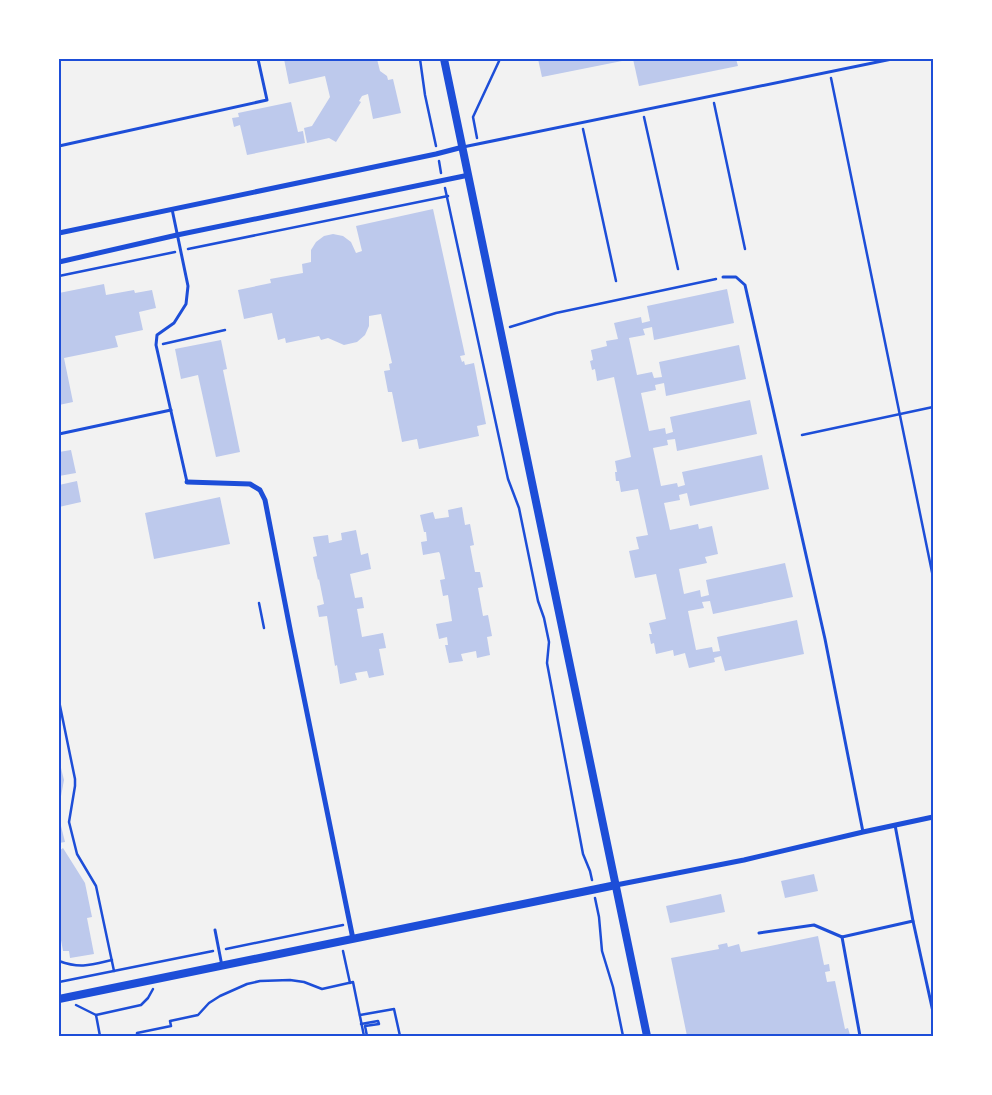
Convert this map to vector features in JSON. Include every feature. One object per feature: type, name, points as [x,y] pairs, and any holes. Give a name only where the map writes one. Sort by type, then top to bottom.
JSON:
[{"type":"street","points":[[444,59],[647,1036]]},
{"type":"street","points":[[59,233],[463,147]]},
{"type":"street","points":[[59,262],[177,235],[469,174]]},
{"type":"street","points":[[187,482],[250,484],[260,490],[265,500],[353,939]]},
{"type":"street","points":[[59,999],[744,860],[933,817]]},
{"type":"lane","points":[[59,146],[267,100],[258,59]]},
{"type":"lane","points":[[463,147],[829,72],[878,60],[892,59]]},
{"type":"lane","points":[[172,209],[188,286],[186,304],[174,323],[157,335],[156,345],[187,482]]},
{"type":"lane","points":[[723,277],[736,277],[745,285],[825,639],[863,832]]},
{"type":"lane","points":[[59,434],[170,410]]},
{"type":"lane","points":[[895,825],[933,1012]]},
{"type":"lane","points":[[759,933],[814,925],[842,937],[913,921]]},
{"type":"lane","points":[[215,930],[222,966]]},
{"type":"lane","points":[[842,937],[860,1036]]},
{"type":"path","points":[[420,59],[437,154],[448,196],[508,479],[518,508],[549,642],[547,663],[583,854],[590,871],[594,890],[599,917],[602,952],[613,987],[623,1036]]},
{"type":"path","points":[[478,144],[472,117],[500,59]]},
{"type":"path","points":[[829,72],[933,577]]},
{"type":"path","points":[[713,96],[745,249]]},
{"type":"path","points":[[642,110],[678,269]]},
{"type":"path","points":[[582,123],[616,281]]},
{"type":"path","points":[[59,276],[448,196]]},
{"type":"path","points":[[500,330],[556,313],[723,277]]},
{"type":"path","points":[[156,345],[224,330]]},
{"type":"path","points":[[802,435],[933,407]]},
{"type":"path","points":[[259,603],[264,628]]},
{"type":"path","points":[[59,701],[75,779],[69,822],[77,854],[96,886],[114,970]]},
{"type":"path","points":[[59,982],[350,923]]},
{"type":"path","points":[[343,951],[350,983]]},
{"type":"path","points":[[59,961],[73,966],[86,966],[112,960]]},
{"type":"path","points":[[137,1036],[137,1033],[171,1026],[170,1021],[198,1015],[209,1003],[220,996],[247,984],[273,980],[304,982],[322,989],[353,982],[365,1036]]},
{"type":"path","points":[[360,1016],[394,1009],[400,1036]]},
{"type":"path","points":[[96,1015],[100,1036]]},
{"type":"path","points":[[361,1024],[378,1021],[379,1024],[365,1026],[365,1036]]},
{"type":"building","points":[[284,59],[360,59],[364,61],[377,59],[380,71],[387,76],[388,80],[393,79],[401,113],[373,119],[368,94],[362,96],[359,101],[361,102],[336,142],[329,138],[307,143],[304,128],[312,126],[330,97],[325,76],[289,84]]},
{"type":"building","points":[[538,59],[627,59],[627,60],[542,77]]},
{"type":"building","points":[[633,59],[736,59],[738,66],[639,86]]},
{"type":"building","points":[[291,102],[298,132],[303,131],[305,143],[247,155],[240,125],[234,127],[232,118],[239,117],[238,113]]},
{"type":"building","points":[[433,209],[465,355],[460,356],[465,365],[474,363],[486,424],[477,426],[479,436],[419,449],[417,439],[402,442],[392,392],[388,392],[384,371],[390,370],[389,364],[392,363],[381,314],[369,316],[369,326],[365,335],[357,342],[344,345],[328,338],[321,340],[319,336],[286,343],[285,338],[278,340],[272,313],[244,319],[238,290],[271,283],[270,279],[303,273],[302,264],[311,262],[311,250],[316,242],[324,236],[333,234],[343,236],[351,242],[356,253],[362,251],[356,226]]},
{"type":"building","points":[[104,284],[106,295],[134,290],[135,293],[152,290],[156,308],[139,312],[143,330],[115,336],[118,347],[64,358],[73,402],[59,405],[59,293]]},
{"type":"building","points":[[727,289],[734,323],[654,340],[652,327],[643,329],[645,335],[629,338],[637,375],[652,372],[654,378],[662,377],[659,362],[739,345],[746,379],[666,396],[664,383],[655,385],[656,390],[641,393],[649,431],[665,428],[666,434],[673,432],[670,417],[750,400],[757,434],[677,451],[675,439],[667,440],[668,445],[653,448],[661,486],[677,483],[678,487],[685,485],[682,472],[762,455],[769,489],[690,506],[687,493],[679,495],[680,500],[664,503],[670,530],[698,524],[699,529],[712,526],[718,554],[705,557],[707,563],[679,569],[684,594],[700,590],[701,597],[709,595],[706,580],[785,563],[793,597],[713,614],[710,601],[702,602],[704,608],[688,611],[696,650],[712,647],[713,652],[720,651],[717,637],[797,620],[804,654],[725,671],[721,656],[714,658],[715,662],[689,668],[685,653],[674,656],[673,650],[656,654],[654,643],[651,644],[649,634],[652,634],[649,623],[666,619],[656,574],[635,578],[629,551],[639,549],[636,537],[648,535],[638,489],[621,492],[619,481],[616,481],[615,461],[631,457],[614,377],[597,381],[595,369],[592,370],[590,361],[593,360],[591,350],[607,346],[606,341],[618,339],[614,323],[641,317],[642,323],[650,321],[647,306]]},
{"type":"building","points":[[221,340],[227,369],[223,370],[240,452],[216,457],[198,375],[181,379],[175,349]]},
{"type":"building","points":[[71,450],[76,473],[59,476],[59,452]]},
{"type":"building","points":[[77,481],[81,502],[59,507],[59,485]]},
{"type":"building","points":[[220,497],[230,544],[154,559],[145,513]]},
{"type":"building","points":[[462,507],[465,525],[470,524],[474,545],[470,546],[475,572],[480,572],[483,587],[478,588],[483,616],[488,615],[492,636],[487,637],[490,655],[477,658],[476,651],[461,654],[463,661],[449,663],[445,645],[448,645],[447,637],[439,639],[436,624],[452,621],[448,595],[443,596],[440,580],[445,579],[439,552],[423,555],[421,542],[427,541],[420,515],[433,512],[435,519],[449,517],[448,510]]},
{"type":"building","points":[[356,530],[361,555],[368,553],[371,569],[350,574],[355,598],[362,597],[364,608],[357,609],[362,637],[383,633],[386,648],[379,649],[384,675],[369,678],[367,671],[355,673],[357,680],[340,684],[337,665],[335,666],[327,616],[319,617],[317,606],[324,604],[313,557],[317,556],[313,537],[328,535],[329,543],[342,540],[341,533]]},
{"type":"building","points":[[59,760],[64,780],[60,802],[59,802]]},
{"type":"building","points":[[61,826],[65,842],[59,843],[59,827]]},
{"type":"building","points":[[63,848],[85,883],[92,917],[87,918],[94,954],[70,958],[69,951],[63,951],[59,929],[59,851]]},
{"type":"building","points":[[814,874],[818,891],[785,898],[781,881]]},
{"type":"building","points":[[721,894],[725,912],[670,923],[666,906]]},
{"type":"building","points":[[818,936],[824,965],[829,964],[830,971],[825,972],[827,982],[835,981],[845,1029],[848,1028],[850,1035],[687,1036],[671,958],[719,949],[718,945],[727,943],[728,947],[739,944],[741,952]]}]
